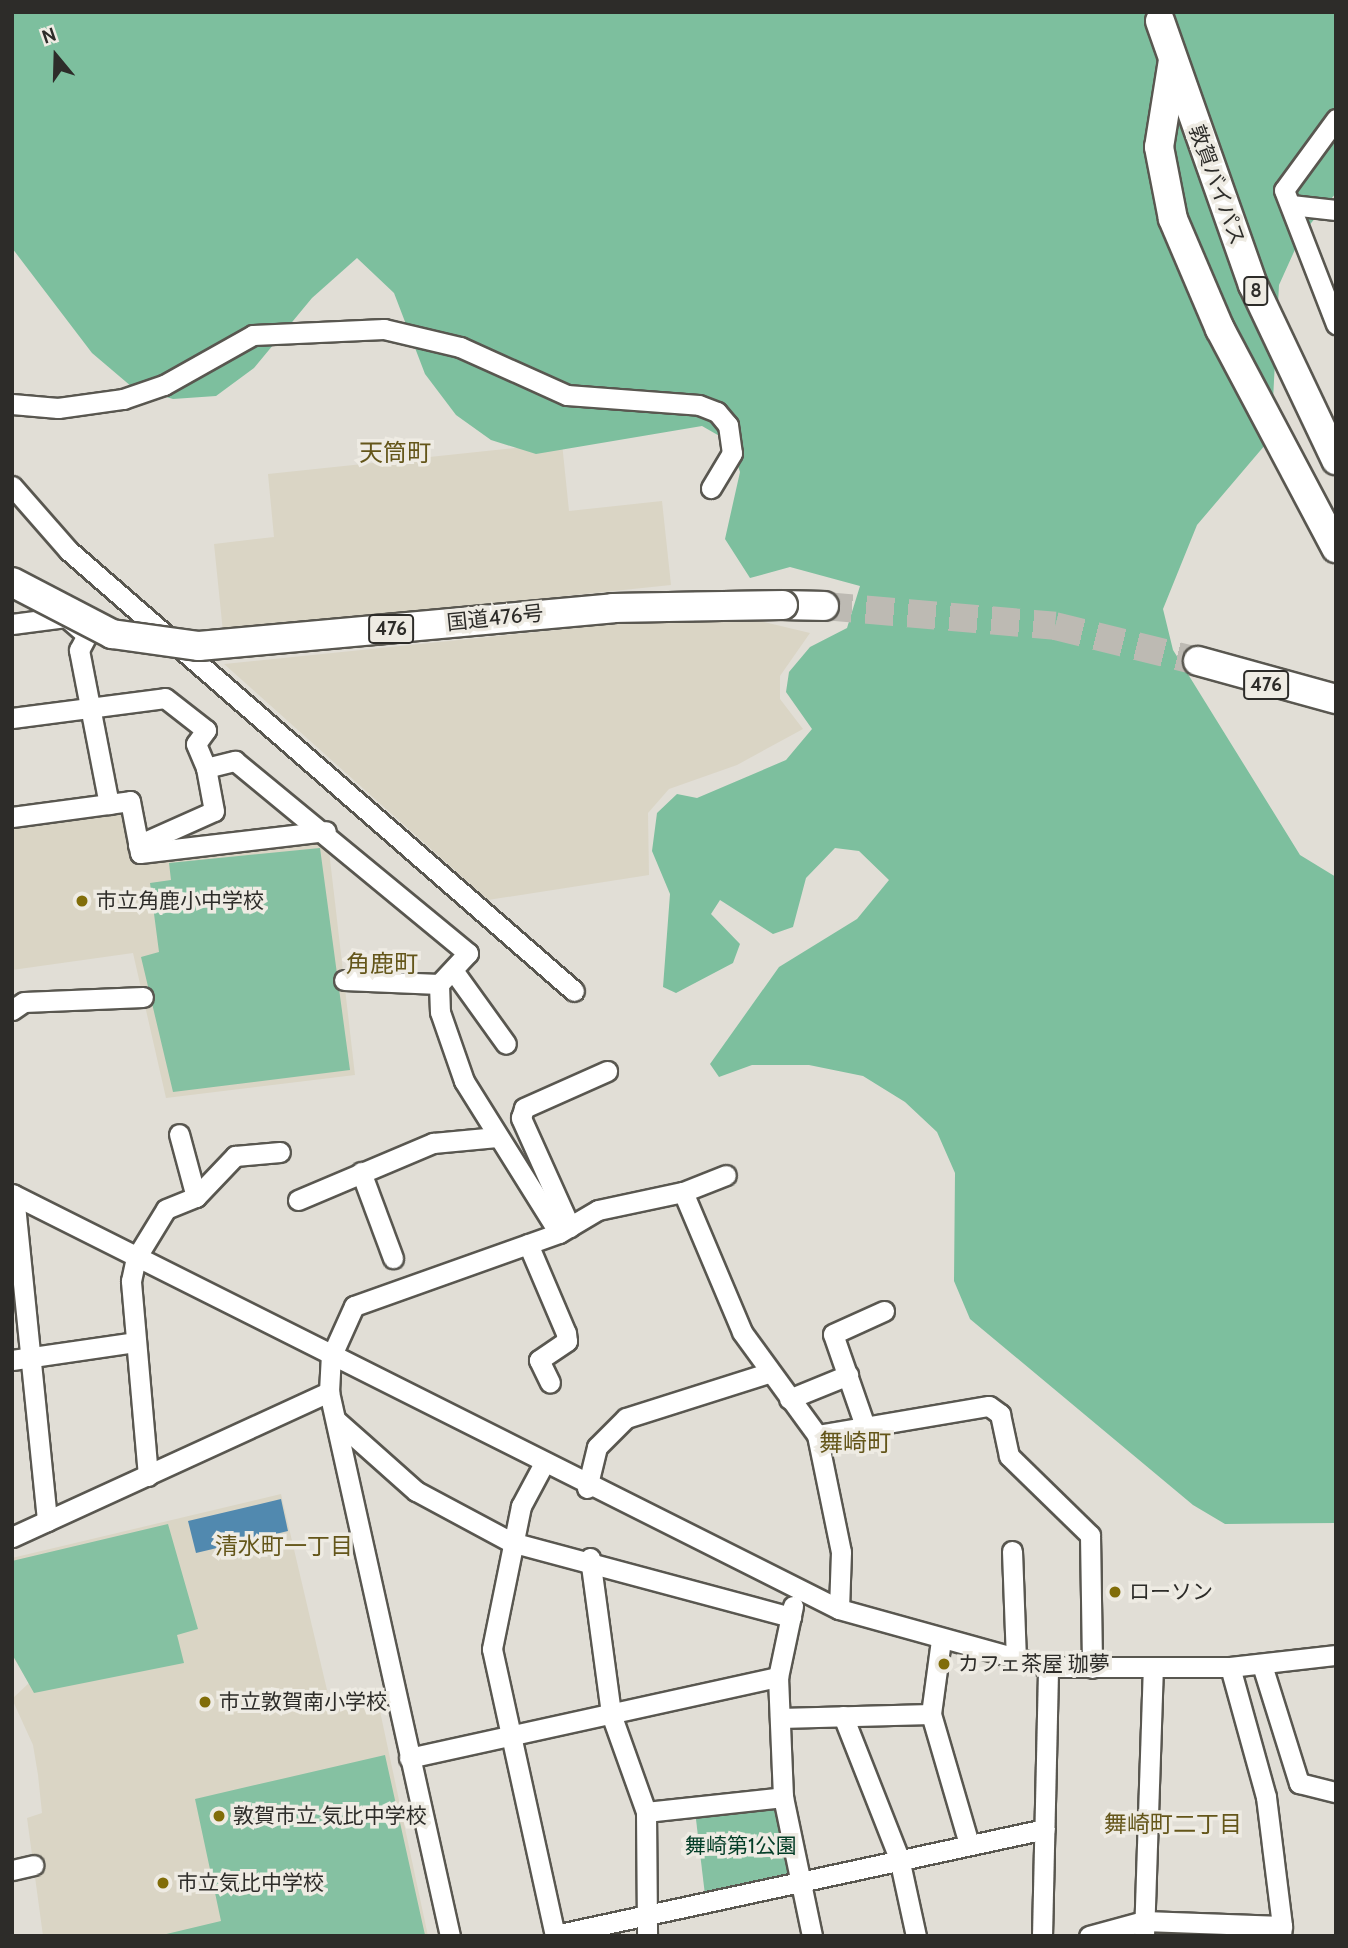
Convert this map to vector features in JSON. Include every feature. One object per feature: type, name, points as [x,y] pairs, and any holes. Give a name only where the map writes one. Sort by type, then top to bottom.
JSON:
[{"type":"highway","name":"敦賀バイパス","points":[[1160,21],[1195,114],[1253,285],[1336,460]]},
{"type":"highway","points":[[1174,60],[1159,147],[1164,189],[1220,329],[1336,548]]},
{"type":"highway","points":[[1195,114],[1336,421]]},
{"type":"highway","name":"国道476号","points":[[12,582],[113,634],[199,646],[613,608],[824,606]]},
{"type":"highway","name":"476","points":[[1198,662],[1336,699]]},
{"type":"street","points":[[1333,126],[1284,190],[1328,286],[1336,324]]},
{"type":"street","points":[[1291,205],[1336,210]]},
{"type":"street","points":[[12,404],[58,408],[123,399],[164,385],[253,335],[384,329],[460,347],[567,395],[699,405],[717,412],[728,425],[732,453],[711,488]]},
{"type":"street","points":[[12,486],[68,550],[574,991]]},
{"type":"street","points":[[12,624],[66,617],[87,635],[79,650],[88,708],[109,804]]},
{"type":"street","points":[[12,718],[165,698],[206,730],[196,744],[206,768],[214,811],[138,845]]},
{"type":"street","points":[[206,768],[235,761],[326,831],[468,953],[447,978],[451,1047],[497,1137],[508,1144],[564,1230]]},
{"type":"street","points":[[12,817],[130,801],[140,853],[326,831]]},
{"type":"street","points":[[344,980],[447,978],[506,1044]]},
{"type":"street","points":[[12,1010],[24,1002],[143,997]]},
{"type":"street","points":[[564,1230],[521,1118],[524,1108],[607,1071]]},
{"type":"street","points":[[179,1134],[196,1197]]},
{"type":"street","points":[[298,1200],[433,1143],[497,1137]]},
{"type":"street","points":[[148,1476],[131,1281],[136,1258],[166,1209],[196,1197],[235,1156],[280,1152]]},
{"type":"street","points":[[360,1172],[393,1258]]},
{"type":"street","points":[[450,1936],[328,1392],[331,1357],[354,1306],[564,1230],[598,1210],[683,1192],[726,1175]]},
{"type":"street","points":[[683,1192],[742,1332],[768,1373],[817,1435],[841,1552],[839,1609]]},
{"type":"street","points":[[47,1521],[21,1359],[13,1195],[587,1488],[796,1592],[839,1609],[941,1640],[1048,1667],[1230,1667],[1336,1655]]},
{"type":"street","points":[[528,1244],[566,1333],[567,1341],[539,1360],[550,1383]]},
{"type":"street","points":[[865,1426],[833,1334],[884,1311]]},
{"type":"street","points":[[21,1359],[135,1342]]},
{"type":"street","points":[[587,1488],[597,1447],[626,1418],[768,1373]]},
{"type":"street","points":[[789,1399],[848,1376]]},
{"type":"street","points":[[12,1537],[328,1392]]},
{"type":"street","points":[[817,1435],[989,1406],[1000,1415],[1009,1456],[1090,1535],[1092,1668]]},
{"type":"street","points":[[336,1420],[416,1491],[511,1542],[590,1558],[730,1605],[791,1617]]},
{"type":"street","points":[[543,1465],[521,1506],[511,1542],[492,1649],[555,1935],[899,1858],[1045,1829]]},
{"type":"street","points":[[1012,1551],[1016,1659]]},
{"type":"street","points":[[590,1558],[611,1714],[646,1812],[647,1936]]},
{"type":"street","points":[[796,1592],[778,1677],[783,1797],[813,1936]]},
{"type":"street","points":[[941,1640],[931,1714],[969,1844]]},
{"type":"street","points":[[1262,1665],[1299,1783],[1336,1792]]},
{"type":"street","points":[[1042,1936],[1048,1667]]},
{"type":"street","points":[[1089,1936],[1144,1928],[1282,1931],[1266,1797],[1230,1667]]},
{"type":"street","points":[[1144,1928],[1153,1669]]},
{"type":"street","points":[[408,1758],[778,1677]]},
{"type":"street","points":[[780,1718],[931,1714]]},
{"type":"street","points":[[843,1716],[899,1858],[916,1936]]},
{"type":"street","points":[[646,1812],[783,1797]]},
{"type":"street","points":[[12,1870],[33,1866]]},
{"type":"shaded area","points":[[562,443],[569,511],[662,501],[671,585],[223,632],[214,544],[274,537],[268,474]]},
{"type":"shaded area","points":[[694,616],[748,618],[810,633],[780,676],[780,699],[803,729],[737,765],[669,789],[648,813],[649,875],[488,900],[224,664]]},
{"type":"shaded area","points":[[125,810],[134,860],[328,842],[355,1075],[166,1098],[133,953],[12,970],[12,826]]},
{"type":"shaded area","points":[[281,1494],[331,1707],[377,1697],[428,1936],[43,1936],[27,1818],[42,1813],[38,1775],[33,1745],[12,1699],[29,1683],[12,1655],[12,1558]]},
{"type":"green space","points":[[12,12],[1336,12],[1336,193],[1302,234],[1279,285],[1271,438],[1197,525],[1163,609],[1173,650],[1300,855],[1336,877],[1336,1523],[1225,1524],[1193,1505],[970,1319],[954,1281],[955,1173],[937,1132],[905,1102],[863,1076],[809,1065],[752,1065],[719,1077],[710,1064],[779,967],[857,919],[889,880],[859,851],[835,848],[806,878],[793,927],[773,934],[720,900],[711,914],[740,944],[733,963],[676,993],[663,987],[670,894],[652,851],[657,813],[677,794],[697,798],[786,760],[812,729],[786,692],[789,672],[810,647],[847,628],[860,586],[790,567],[750,578],[725,539],[740,472],[730,442],[702,426],[536,454],[491,440],[456,415],[425,374],[394,293],[357,258],[312,298],[254,368],[216,396],[173,399],[132,387],[92,353],[12,248]]},
{"type":"green space","points":[[320,848],[350,1070],[173,1092],[141,957],[159,952],[150,883],[171,880],[169,863]]},
{"type":"green space","points":[[168,1524],[198,1629],[177,1635],[184,1663],[34,1693],[12,1654],[12,1561]]},
{"type":"green space","points":[[385,1755],[425,1935],[158,1936],[221,1921],[195,1799]]},
{"type":"green space","name":"舞崎第1公園","points":[[775,1805],[788,1872],[782,1879],[705,1895],[695,1811]]},
{"type":"water","points":[[281,1499],[288,1531],[196,1553],[188,1521]]},
{"type":"tunnel","points":[[824,606],[1055,626],[1198,661]]},
{"type":"place","name":"市立角鹿小中学校","points":[[82,901]]},
{"type":"place","name":"ローソン","points":[[1115,1592]]},
{"type":"place","name":"カフェ茶屋 珈夢","points":[[944,1664]]},
{"type":"place","name":"市立敦賀南小学校","points":[[205,1702]]},
{"type":"place","name":"敦賀市立 気比中学校","points":[[219,1816]]},
{"type":"place","name":"市立気比中学校","points":[[163,1883]]},
{"type":"district","name":"天筒町","points":[[395,453]]},
{"type":"district","name":"角鹿町","points":[[382,964]]},
{"type":"district","name":"舞崎町","points":[[855,1443]]},
{"type":"district","name":"清水町一丁目","points":[[284,1546]]},
{"type":"district","name":"舞崎町二丁目","points":[[1173,1824]]}]
